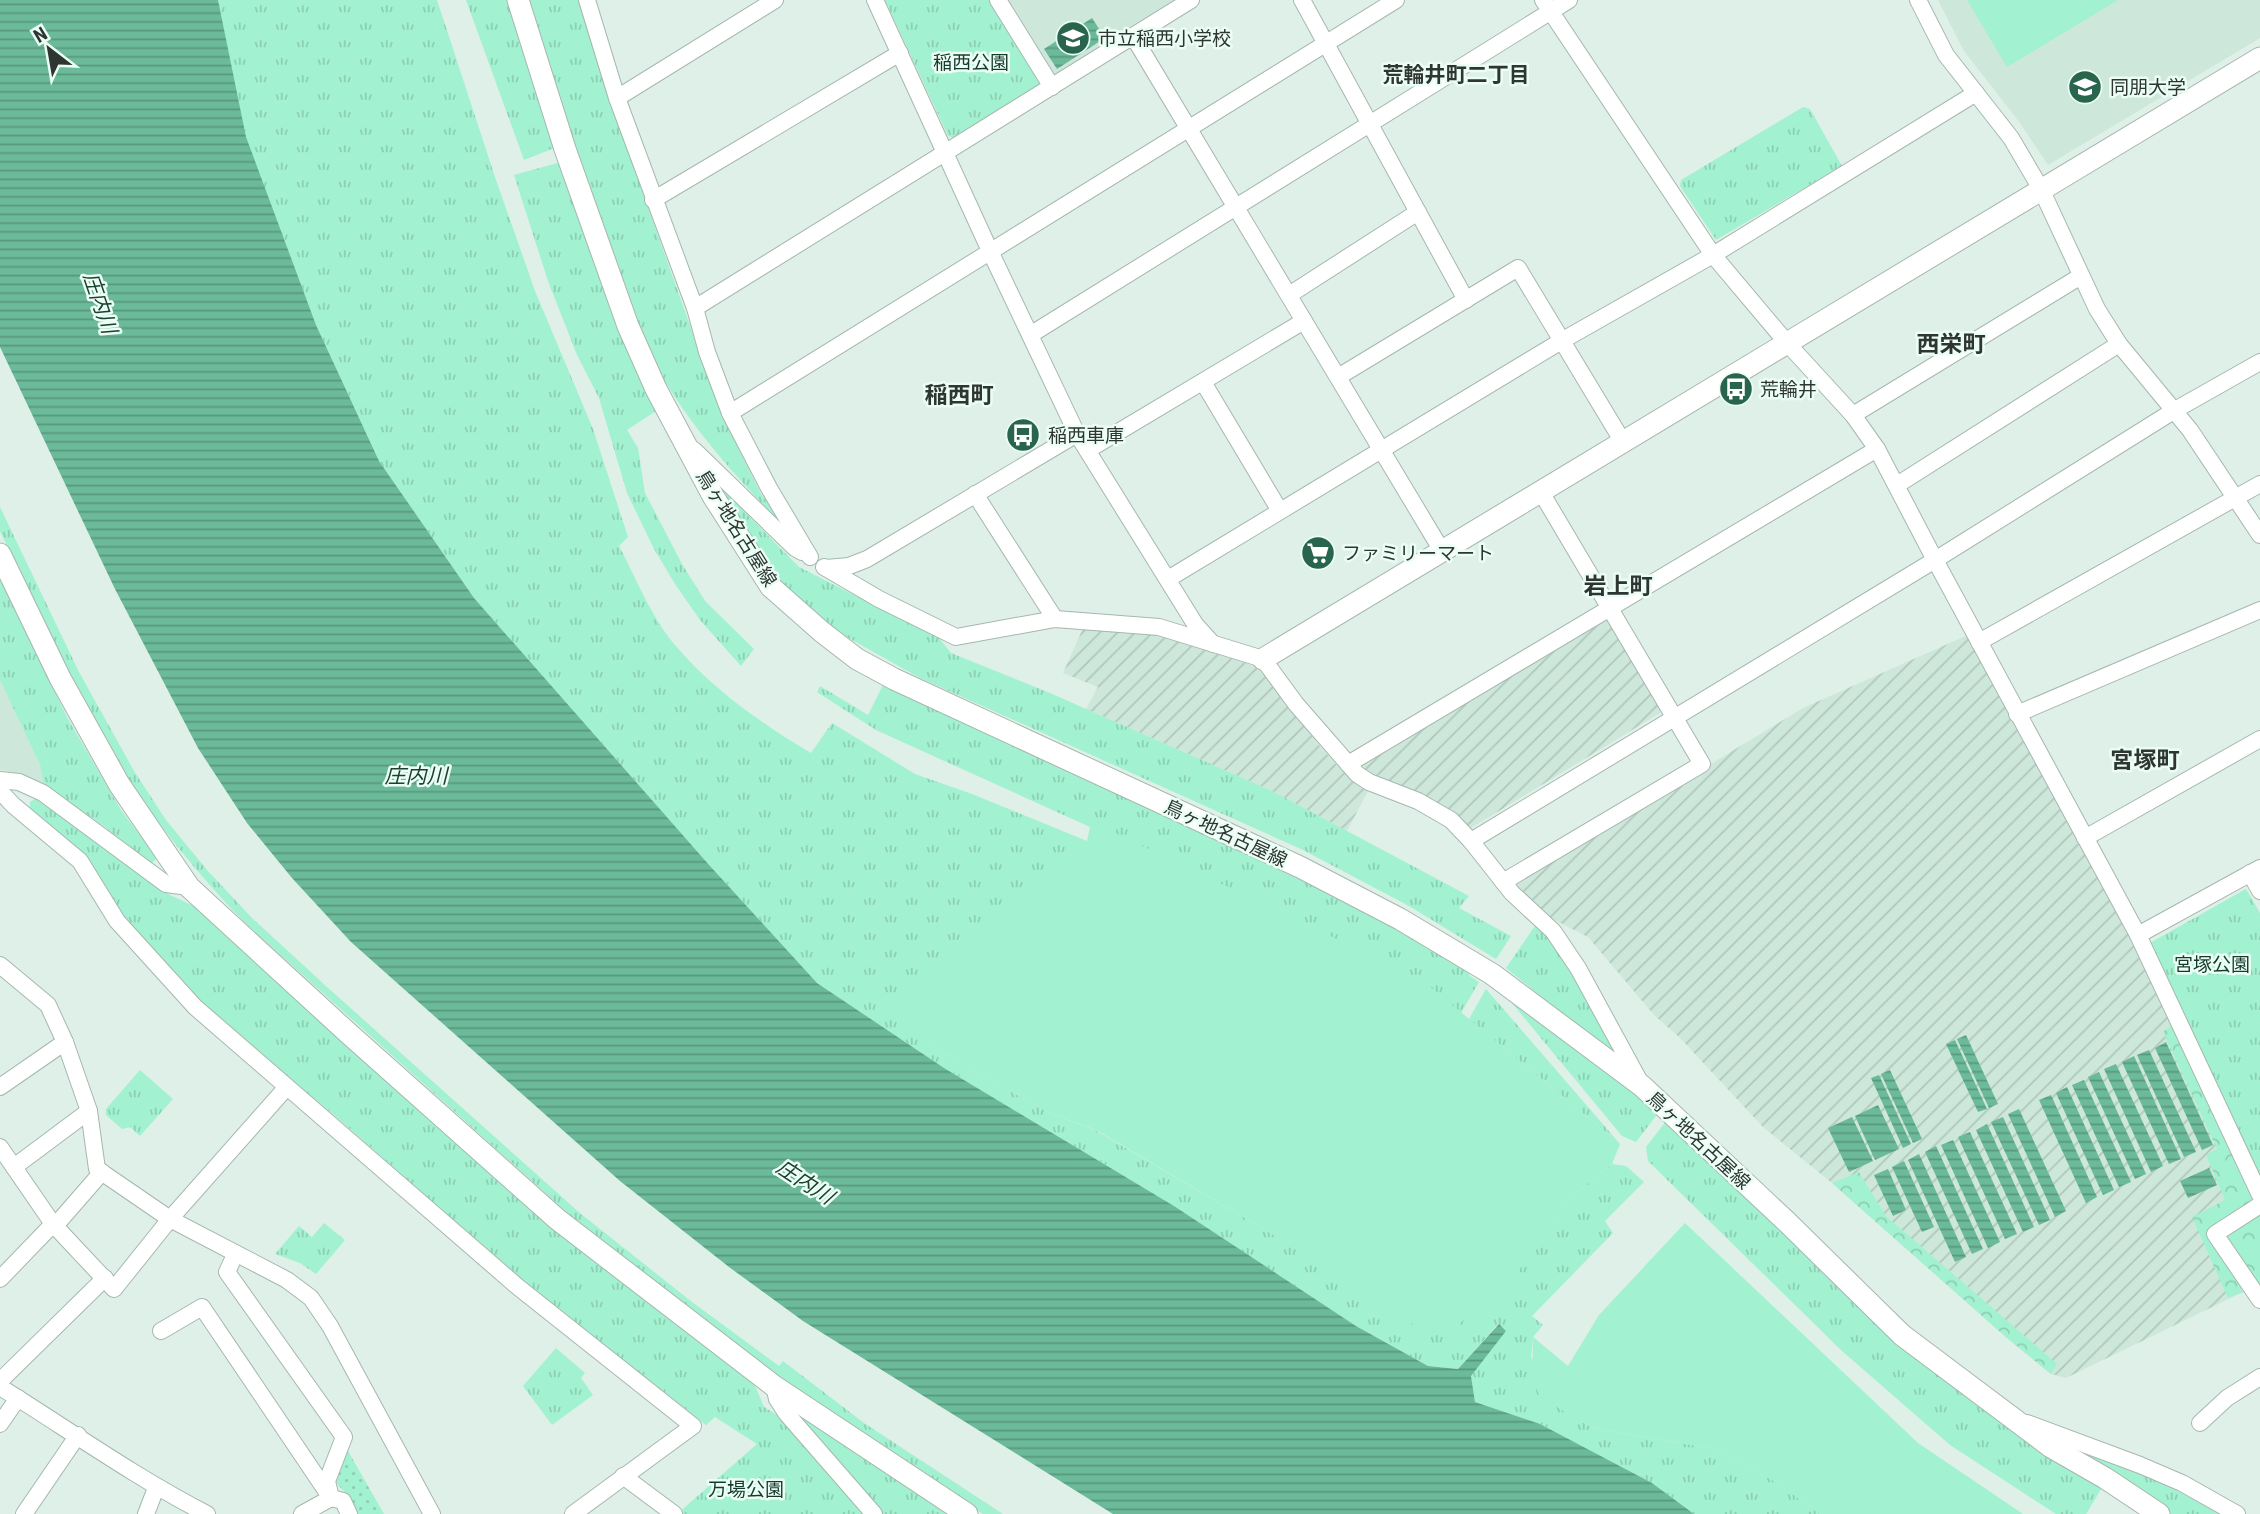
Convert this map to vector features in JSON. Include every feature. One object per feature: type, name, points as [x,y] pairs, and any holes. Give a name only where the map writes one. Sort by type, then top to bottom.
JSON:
[{"type":"street","name":"鳥ヶ地名古屋線","points":[[518,0],[565,149],[628,326],[656,389],[713,496],[771,587],[857,659],[894,679],[1300,867],[1400,919],[1492,974],[1642,1086],[1902,1335],[2051,1447],[2105,1478],[2159,1514]]},
{"type":"street","points":[[617,98],[775,0]]},
{"type":"street","points":[[875,0],[1077,434],[1195,624],[1214,645]]},
{"type":"street","points":[[998,0],[1052,87]]},
{"type":"street","points":[[695,308],[1191,0]]},
{"type":"street","points":[[1302,0],[1466,300]]},
{"type":"street","points":[[730,413],[1396,0]]},
{"type":"street","points":[[1030,335],[1370,125],[1547,6],[1569,0]]},
{"type":"street","points":[[1918,0],[1946,55],[2011,138],[2041,189],[2097,310],[2119,344],[2175,410],[2260,536]]},
{"type":"street","points":[[588,1],[617,98],[695,308],[707,352],[730,413],[769,488],[810,557]]},
{"type":"street","points":[[1547,6],[1713,255],[1787,343],[1853,415],[1877,449],[2138,935],[2260,1195]]},
{"type":"street","points":[[1133,36],[1442,551]]},
{"type":"street","points":[[653,200],[900,53]]},
{"type":"street","points":[[1263,659],[2260,58]]},
{"type":"street","points":[[1168,579],[1563,341],[1713,255],[1976,93]]},
{"type":"street","points":[[1289,295],[1418,212]]},
{"type":"street","points":[[1338,377],[1518,268],[1623,442]]},
{"type":"street","points":[[1853,415],[2081,276]]},
{"type":"street","points":[[1088,450],[1304,321]]},
{"type":"street","points":[[1897,485],[2119,344]]},
{"type":"street","points":[[1471,841],[1935,560],[2175,410],[2260,362]]},
{"type":"street","points":[[1203,382],[1280,511]]},
{"type":"street","points":[[826,568],[849,566],[867,559],[1077,434]]},
{"type":"street","points":[[687,444],[795,548],[879,599],[957,637],[1055,619],[1159,627],[1263,659],[1296,704],[1348,764],[1369,782],[1418,801],[1451,820],[1471,841],[1511,893],[1553,931],[1578,968],[1642,1086]]},
{"type":"street","points":[[1348,764],[1877,449]]},
{"type":"street","points":[[1979,642],[2260,484]]},
{"type":"street","points":[[1503,882],[1702,764],[1541,492]]},
{"type":"street","points":[[975,494],[1055,619]]},
{"type":"street","points":[[0,554],[60,678],[119,784],[189,887],[557,1219],[774,1386],[967,1514]]},
{"type":"street","points":[[2018,714],[2260,610]]},
{"type":"street","points":[[2085,838],[2260,738]]},
{"type":"street","points":[[0,780],[19,782],[43,793],[166,884],[189,887]]},
{"type":"street","points":[[0,791],[80,861],[117,921],[195,1007],[518,1287],[693,1426],[573,1514]]},
{"type":"street","points":[[2138,935],[2255,870],[2260,891]]},
{"type":"street","points":[[4,975],[48,1005],[65,1042],[89,1111],[97,1169],[170,1219],[287,1280],[311,1297],[330,1326],[432,1514]]},
{"type":"street","points":[[0,1087],[65,1042]]},
{"type":"street","points":[[0,1147],[54,1225],[114,1289],[170,1219],[286,1088]]},
{"type":"street","points":[[14,1167],[89,1111]]},
{"type":"street","points":[[0,1279],[102,1172]]},
{"type":"street","points":[[2260,1205],[2215,1234],[2260,1300]]},
{"type":"street","points":[[235,1255],[227,1272],[344,1437],[327,1481],[331,1498]]},
{"type":"street","points":[[0,1381],[104,1278]]},
{"type":"street","points":[[161,1331],[202,1307],[331,1498],[343,1501],[349,1514]]},
{"type":"street","points":[[2200,1423],[2227,1398],[2260,1377]]},
{"type":"street","points":[[774,1386],[777,1399],[786,1413],[874,1514]]},
{"type":"street","points":[[0,1387],[156,1488],[207,1514]]},
{"type":"street","points":[[0,1424],[18,1398]]},
{"type":"street","points":[[2012,1418],[2140,1465],[2182,1483],[2236,1514]]},
{"type":"street","points":[[24,1514],[78,1435]]},
{"type":"street","points":[[623,1476],[674,1514]]},
{"type":"street","points":[[146,1514],[156,1488]]},
{"type":"street","points":[[302,1514],[331,1498]]},
{"type":"shaded area","name":"市立稲西小学校","points":[[1003,0],[1181,0],[1059,75],[1049,75]]},
{"type":"shaded area","name":"同朋大学","points":[[1938,0],[2260,0],[2260,38],[2048,165],[2020,123],[1964,51]]},
{"type":"shaded area","points":[[1602,619],[1609,620],[1661,705],[1660,713],[1471,828],[1372,777],[1363,769],[1365,760]]},
{"type":"shaded area","points":[[1084,626],[1160,632],[1256,667],[1342,771],[1369,789],[1347,831],[1272,791],[1086,709],[1098,687],[1063,673]]},
{"type":"shaded area","points":[[1968,635],[2121,919],[2254,1200],[2208,1232],[2243,1292],[2066,1378],[2051,1374],[2007,1338],[1832,1183],[1763,1127],[1680,1038],[1654,1015],[1588,937],[1541,913],[1510,886],[1803,708]]},
{"type":"shaded area","points":[[0,680],[40,765],[44,786],[0,770]]},
{"type":"green space","points":[[218,0],[437,0],[535,291],[593,429],[628,537],[619,546],[666,634],[689,661],[738,705],[811,753],[832,723],[915,774],[1087,841],[1090,827],[876,730],[817,692],[820,686],[868,715],[883,685],[1197,829],[1410,934],[1462,962],[1470,976],[1479,982],[1461,1013],[1421,980],[899,1019],[942,1051],[999,1085],[1052,1114],[1095,1130],[1340,1276],[1484,1318],[1573,1195],[1612,1164],[1626,1166],[1644,1182],[1605,1221],[1613,1233],[1532,1316],[1543,1325],[1533,1337],[1531,1358],[1592,1428],[1710,1448],[1778,1483],[1820,1514],[1694,1514],[1652,1483],[1540,1424],[1475,1402],[1471,1375],[1506,1331],[1498,1324],[1458,1369],[1428,1366],[1356,1326],[1174,1206],[944,1068],[817,983],[474,598],[379,461],[316,325],[245,137]]},
{"type":"green space","points":[[466,0],[510,0],[557,147],[524,160]]},
{"type":"green space","points":[[526,0],[579,0],[609,97],[721,413],[760,492],[784,527],[703,436],[652,359],[606,242]]},
{"type":"green space","name":"稲西公園","points":[[885,0],[993,0],[1042,80],[1041,87],[957,139],[948,136]]},
{"type":"green space","points":[[1967,0],[2118,0],[2007,67]]},
{"type":"green space","points":[[1803,107],[1810,109],[1842,166],[1716,240],[1680,186],[1681,180]]},
{"type":"green space","points":[[561,162],[619,331],[656,411],[627,430],[638,448],[645,493],[682,564],[705,601],[754,649],[741,666],[700,620],[653,547],[627,493],[599,398],[577,355],[548,281],[514,175]]},
{"type":"green space","points":[[712,479],[799,567],[939,638],[951,653],[1050,693],[1272,791],[1469,896],[1459,908],[1511,936],[1496,959],[1409,906],[1303,850],[920,678],[820,622],[775,576]]},
{"type":"green space","points":[[0,507],[79,672],[134,771],[166,820],[207,870],[252,918],[581,1214],[692,1302],[779,1366],[783,1361],[864,1423],[1003,1514],[983,1514],[808,1398],[689,1311],[574,1219],[245,923],[180,850],[105,743],[65,669],[0,531]]},
{"type":"green space","points":[[0,580],[68,719],[121,810],[157,858],[151,864],[105,827],[44,786],[40,765],[0,680]]},
{"type":"green space","name":"万場公園","points":[[35,799],[42,801],[170,895],[198,908],[550,1224],[690,1335],[752,1379],[764,1407],[787,1421],[867,1514],[677,1514],[757,1444],[715,1417],[706,1425],[524,1282],[333,1114],[199,1005],[115,905],[88,858],[30,808],[30,802]]},
{"type":"green space","points":[[1105,828],[1422,980],[1620,1144],[1612,1164],[1573,1195],[1484,1319],[1470,1314],[1448,1335],[1415,1326],[1267,1231],[1096,1130],[1052,1114],[999,1085],[942,1051],[898,1019],[902,992]]},
{"type":"green space","name":"宮塚公園","points":[[2246,889],[2260,913],[2260,1177],[2148,944]]},
{"type":"green space","points":[[1537,923],[1572,970],[1622,1062],[1506,968]]},
{"type":"green space","points":[[1486,989],[1620,1144],[1469,1019]]},
{"type":"green space","points":[[1502,991],[1540,1017],[1659,1112],[1636,1142],[1622,1136]]},
{"type":"green space","points":[[2171,1026],[2254,1200],[2208,1232],[2243,1292],[2228,1298],[2192,1217],[2225,1200],[2206,1155],[2217,1149],[2163,1032]]},
{"type":"green space","points":[[140,1070],[173,1099],[140,1136],[130,1127],[122,1129],[106,1115],[106,1109]]},
{"type":"green space","points":[[1667,1120],[1849,1294],[2103,1486],[2086,1514],[2056,1514],[1950,1445],[1842,1351],[1648,1161],[1646,1147]]},
{"type":"green space","points":[[1859,1172],[1886,1216],[2057,1364],[2051,1374],[1832,1183]]},
{"type":"green space","points":[[2260,1212],[2260,1289],[2255,1279],[2239,1263],[2223,1236]]},
{"type":"green space","points":[[324,1223],[345,1240],[316,1274],[300,1263],[275,1254],[299,1226],[312,1237]]},
{"type":"green space","points":[[1685,1223],[1918,1443],[2023,1514],[1820,1514],[1778,1483],[1710,1448],[1592,1428],[1539,1395],[1532,1378],[1533,1337],[1568,1366],[1599,1315]]},
{"type":"green space","points":[[556,1348],[585,1373],[581,1378],[593,1395],[552,1425],[523,1386]]},
{"type":"green space","points":[[796,1414],[952,1514],[883,1514]]},
{"type":"green space","points":[[2079,1450],[2157,1480],[2220,1514],[2169,1514],[2078,1455]]},
{"type":"green space","points":[[348,1451],[384,1514],[355,1514],[350,1498],[335,1480]]},
{"type":"water","name":"庄内川","points":[[0,0],[218,0],[246,137],[316,325],[379,461],[474,598],[817,983],[944,1068],[1174,1206],[1356,1326],[1428,1366],[1458,1369],[1499,1324],[1506,1331],[1471,1376],[1475,1402],[1540,1424],[1652,1483],[1694,1514],[1113,1514],[803,1321],[729,1267],[620,1181],[351,942],[292,878],[247,823],[198,748],[115,589],[0,347]]},
{"type":"water","points":[[1092,18],[1105,38],[1057,69],[1044,49]]},
{"type":"water","points":[[1966,1035],[1998,1104],[1989,1108],[1957,1039]]},
{"type":"water","points":[[1955,1040],[1987,1109],[1978,1112],[1946,1044]]},
{"type":"water","points":[[2166,1042],[2213,1145],[2202,1150],[2155,1048]]},
{"type":"water","points":[[2149,1050],[2196,1152],[2184,1157],[2137,1055]]},
{"type":"water","points":[[2134,1056],[2181,1159],[2169,1164],[2122,1062]]},
{"type":"water","points":[[2116,1064],[2163,1166],[2151,1172],[2104,1069]]},
{"type":"water","points":[[1890,1070],[1922,1139],[1913,1143],[1881,1074]]},
{"type":"water","points":[[2099,1072],[2146,1174],[2135,1179],[2088,1077]]},
{"type":"water","points":[[1879,1075],[1911,1144],[1903,1148],[1871,1078]]},
{"type":"water","points":[[2084,1080],[2131,1182],[2119,1187],[2072,1085]]},
{"type":"water","points":[[2067,1087],[2114,1190],[2103,1195],[2056,1093]]},
{"type":"water","points":[[2051,1095],[2097,1197],[2086,1203],[2039,1100]]},
{"type":"water","points":[[1878,1105],[1899,1149],[1875,1160],[1855,1116]]},
{"type":"water","points":[[2019,1109],[2066,1211],[2055,1217],[2008,1114]]},
{"type":"water","points":[[1852,1117],[1873,1161],[1849,1172],[1828,1128]]},
{"type":"water","points":[[2003,1117],[2050,1220],[2039,1225],[1991,1122]]},
{"type":"water","points":[[1987,1124],[2034,1227],[2023,1232],[1976,1130]]},
{"type":"water","points":[[1970,1132],[2017,1234],[2005,1239],[1958,1137]]},
{"type":"water","points":[[1953,1140],[2000,1242],[1988,1248],[1941,1145]]},
{"type":"water","points":[[1936,1146],[1983,1249],[1972,1254],[1925,1152]]},
{"type":"water","points":[[1919,1154],[1966,1257],[1955,1262],[1908,1160]]},
{"type":"water","points":[[1904,1161],[1934,1227],[1922,1232],[1892,1167]]},
{"type":"water","points":[[2209,1168],[2217,1185],[2188,1198],[2180,1181]]},
{"type":"water","points":[[1888,1169],[1906,1210],[1893,1216],[1874,1175]]},
{"type":"place","name":"市立稲西小学校","points":[[1073,38]]},
{"type":"place","name":"同朋大学","points":[[2085,87]]},
{"type":"place","name":"荒輪井","points":[[1736,389]]},
{"type":"place","name":"稲西車庫","points":[[1023,435]]},
{"type":"place","name":"ファミリーマート","points":[[1318,553]]},
{"type":"district","name":"荒輪井町二丁目","points":[[1456,75]]},
{"type":"district","name":"西栄町","points":[[1951,344]]},
{"type":"district","name":"稲西町","points":[[959,395]]},
{"type":"district","name":"岩上町","points":[[1618,586]]},
{"type":"district","name":"宮塚町","points":[[2145,760]]}]
